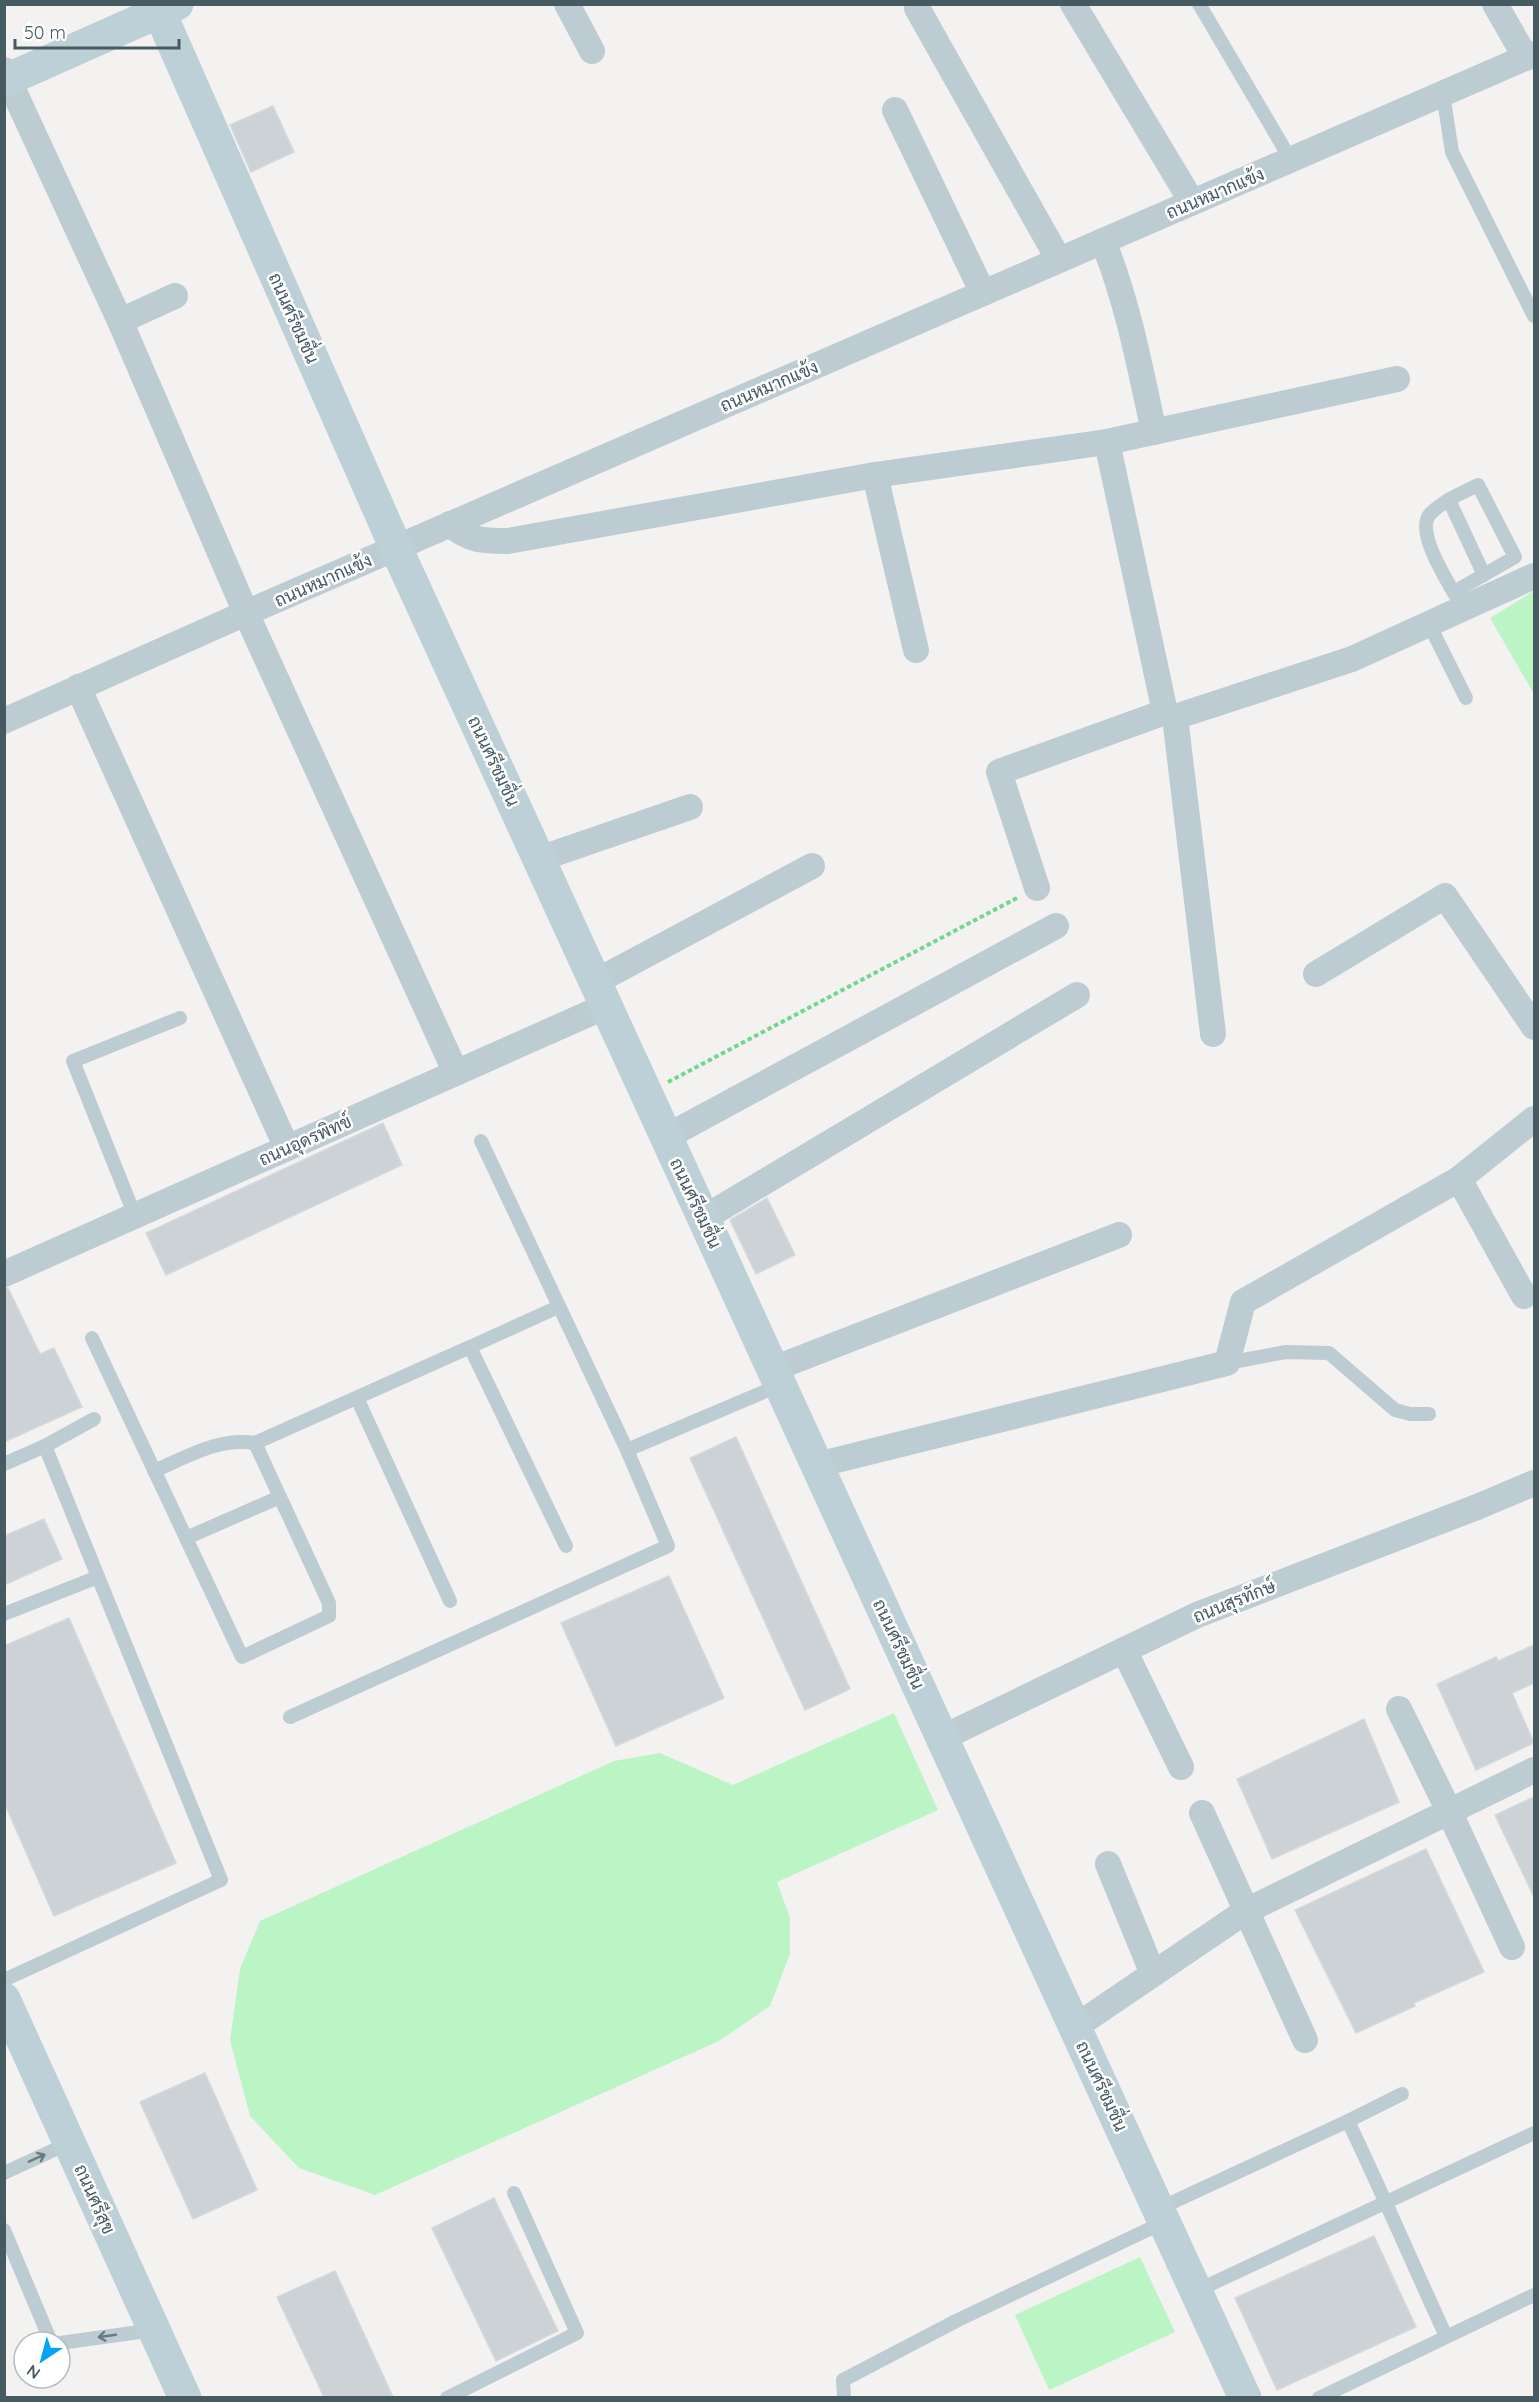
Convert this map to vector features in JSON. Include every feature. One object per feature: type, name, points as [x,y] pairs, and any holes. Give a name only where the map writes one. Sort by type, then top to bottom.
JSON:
[{"type":"street","points":[[567,4],[592,51]]},
{"type":"street","points":[[1073,4],[1192,202]]},
{"type":"street","points":[[1496,4],[1530,56]]},
{"type":"street","points":[[164,7],[6,77],[120,321],[246,613],[456,1073]]},
{"type":"street","name":"ถนนศรีชมชื่น","points":[[164,7],[396,548],[1245,2397]]},
{"type":"street","points":[[917,8],[1059,260]]},
{"type":"street","name":"ถนนหมากแข้ง","points":[[4,721],[450,524],[1530,56]]},
{"type":"street","points":[[895,110],[983,293]]},
{"type":"street","points":[[1103,241],[1117,275],[1128,312],[1154,432]]},
{"type":"street","points":[[120,321],[175,296]]},
{"type":"street","points":[[450,524],[465,536],[483,541],[508,542],[875,475],[1107,442],[1396,379]]},
{"type":"street","points":[[1107,442],[1170,715],[1213,1034]]},
{"type":"street","points":[[875,475],[916,650]]},
{"type":"street","points":[[1037,888],[999,772],[1170,715],[1352,659],[1429,624],[1459,600],[1534,576]]},
{"type":"street","points":[[78,687],[287,1148]]},
{"type":"street","points":[[539,859],[690,807]]},
{"type":"street","name":"ถนนอุดรพิทข์","points":[[4,1274],[456,1073],[601,994],[812,866]]},
{"type":"street","points":[[1316,974],[1445,896],[1534,1027]]},
{"type":"street","points":[[666,1137],[1056,926]]},
{"type":"street","points":[[704,1218],[1077,995]]},
{"type":"street","points":[[817,1465],[1227,1363],[1243,1302],[1459,1179],[1534,1119]]},
{"type":"street","points":[[1459,1179],[1524,1296]]},
{"type":"street","points":[[776,1377],[1119,1235]]},
{"type":"street","name":"ถนนสุรทักษ์","points":[[942,1738],[1197,1615],[1534,1483]]},
{"type":"street","points":[[1124,1650],[1181,1767]]},
{"type":"street","points":[[1399,1709],[1512,1947]]},
{"type":"street","points":[[1075,2027],[1246,1911],[1534,1770]]},
{"type":"street","points":[[1202,1813],[1305,2040]]},
{"type":"street","points":[[1107,1864],[1153,1974]]},
{"type":"street","name":"ถนนศรีสุข","points":[[4,2000],[185,2397]]},
{"type":"lane","points":[[1199,4],[1291,160]]},
{"type":"lane","points":[[1443,94],[1452,152],[1534,316]]},
{"type":"lane","points":[[1478,485],[1515,557],[1484,574],[1459,600],[1426,540],[1425,523],[1430,514],[1449,500],[1478,485]]},
{"type":"lane","points":[[1449,500],[1484,574]]},
{"type":"lane","points":[[1429,624],[1466,698]]},
{"type":"lane","points":[[135,1216],[73,1061],[180,1018]]},
{"type":"lane","points":[[290,1717],[668,1546],[627,1450],[481,1141]]},
{"type":"lane","points":[[154,1471],[215,1445],[238,1440],[255,1443],[558,1307]]},
{"type":"lane","points":[[92,1338],[242,1658],[329,1616],[329,1603],[255,1443]]},
{"type":"lane","points":[[470,1347],[566,1546]]},
{"type":"lane","points":[[1227,1363],[1286,1352],[1329,1353],[1395,1410],[1410,1414],[1429,1414]]},
{"type":"lane","points":[[627,1450],[776,1377]]},
{"type":"lane","points":[[357,1398],[450,1601]]},
{"type":"lane","points":[[4,1464],[45,1446],[94,1419]]},
{"type":"lane","points":[[4,1980],[221,1880],[45,1446]]},
{"type":"lane","points":[[186,1538],[280,1497]]},
{"type":"lane","points":[[4,1614],[98,1577]]},
{"type":"lane","points":[[844,2397],[843,2380],[1402,2094]]},
{"type":"lane","points":[[1348,2121],[1366,2156],[1383,2202],[1446,2336]]},
{"type":"lane","points":[[1196,2291],[1534,2133]]},
{"type":"lane","points":[[4,2173],[69,2143]]},
{"type":"lane","points":[[447,2397],[577,2333],[514,2193]]},
{"type":"lane","points":[[4,2230],[46,2330]]},
{"type":"lane","points":[[1319,2397],[1534,2295]]},
{"type":"lane","points":[[72,2341],[154,2330]]},
{"type":"path","points":[[646,1093],[1037,888]]},
{"type":"green space","points":[[1534,591],[1534,694],[1490,618]]},
{"type":"green space","points":[[894,1713],[938,1810],[777,1882],[790,1918],[790,1954],[770,2006],[719,2041],[375,2195],[299,2168],[250,2116],[230,2040],[240,1969],[260,1921],[614,1761],[660,1753],[733,1785]]},
{"type":"green space","points":[[1140,2257],[1175,2332],[1049,2390],[1015,2315]]},
{"type":"building","points":[[273,106],[294,152],[251,172],[230,125]]},
{"type":"building","points":[[383,1123],[402,1165],[166,1275],[146,1233]]},
{"type":"building","points":[[767,1198],[795,1255],[756,1274],[730,1220]]},
{"type":"building","points":[[8,1288],[40,1354],[54,1348],[82,1407],[4,1442],[4,1289]]},
{"type":"building","points":[[736,1437],[850,1689],[805,1710],[690,1458]]},
{"type":"building","points":[[44,1519],[62,1559],[4,1585],[4,1536]]},
{"type":"building","points":[[669,1576],[724,1698],[616,1746],[561,1623]]},
{"type":"building","points":[[69,1618],[176,1863],[54,1916],[4,1802],[4,1646]]},
{"type":"building","points":[[1534,1645],[1534,1683],[1512,1693],[1534,1743],[1476,1770],[1437,1684],[1496,1657],[1498,1661]]},
{"type":"building","points":[[1364,1719],[1399,1802],[1272,1859],[1237,1779]]},
{"type":"building","points":[[1534,1797],[1534,1897],[1495,1815]]},
{"type":"building","points":[[1426,1849],[1484,1972],[1414,2003],[1415,2006],[1356,2033],[1295,1910]]},
{"type":"building","points":[[205,2073],[257,2190],[193,2219],[140,2102]]},
{"type":"building","points":[[494,2198],[558,2331],[496,2361],[432,2228]]},
{"type":"building","points":[[1374,2236],[1416,2327],[1277,2390],[1235,2298]]},
{"type":"building","points":[[335,2271],[393,2397],[324,2397],[277,2297]]}]
